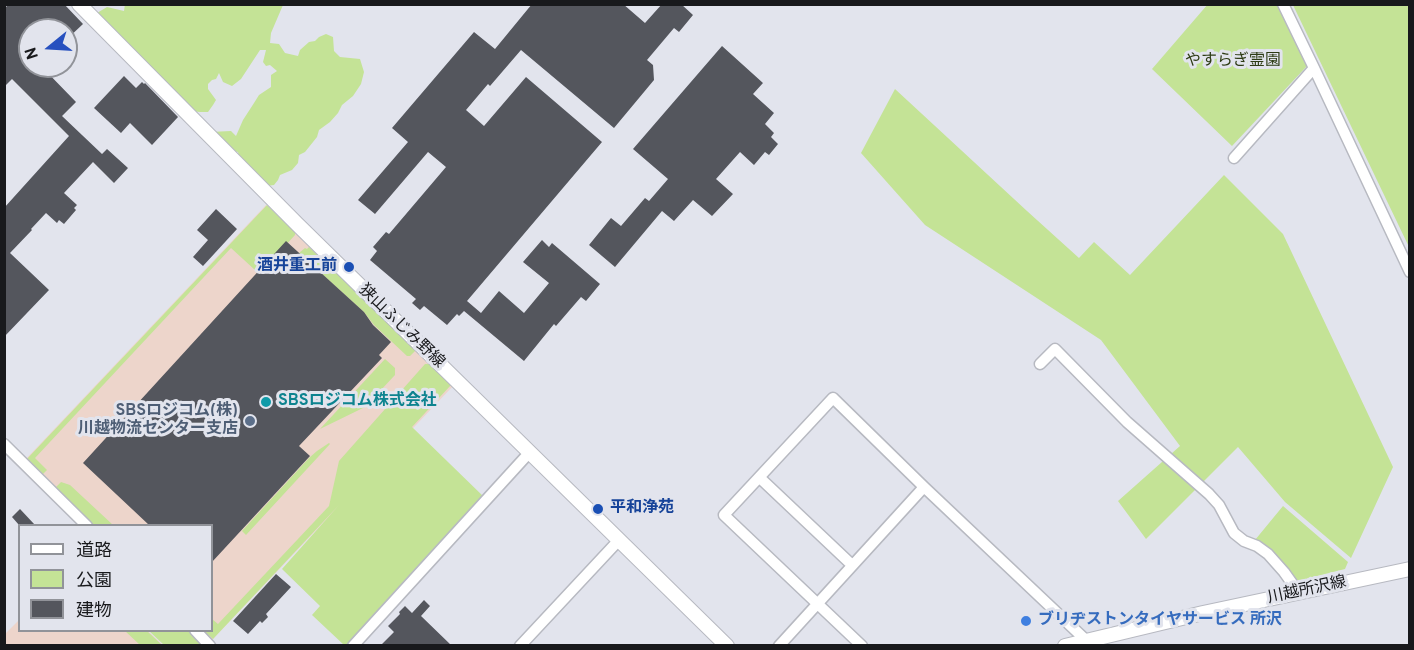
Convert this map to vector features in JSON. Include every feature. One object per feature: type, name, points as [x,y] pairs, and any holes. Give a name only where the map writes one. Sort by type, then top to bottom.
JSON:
[{"type":"main road","name":"狭山ふじみ野線","points":[[79,4],[305,232],[727,645]]},
{"type":"main road","name":"川越所沢線","points":[[1065,645],[1089,643],[1299,592],[1410,569]]},
{"type":"street","points":[[1283,4],[1410,272]]},
{"type":"street","points":[[1234,158],[1314,68]]},
{"type":"street","points":[[1040,364],[1055,349],[1127,422],[1209,494],[1219,505],[1234,533],[1268,554],[1299,592]]},
{"type":"street","points":[[862,645],[724,515],[833,398],[924,488],[1089,643]]},
{"type":"street","points":[[4,444],[86,524]]},
{"type":"street","points":[[353,645],[529,453]]},
{"type":"street","points":[[760,478],[852,565]]},
{"type":"street","points":[[779,645],[924,488]]},
{"type":"street","points":[[520,645],[619,540]]},
{"type":"street","points":[[197,632],[210,645]]},
{"type":"shaded area","points":[[266,205],[454,385],[212,640],[203,632],[213,632],[213,524],[91,524],[24,461]]},
{"type":"shaded area","points":[[18,621],[18,632],[149,632],[163,645],[5,645],[4,635]]},
{"type":"green space","points":[[125,4],[283,5],[271,33],[270,43],[279,44],[285,53],[298,56],[300,50],[309,42],[326,34],[333,37],[334,51],[340,57],[360,59],[364,72],[361,84],[330,122],[319,130],[317,137],[305,152],[299,155],[298,163],[292,170],[280,175],[274,185],[266,186],[240,163],[238,152],[228,150],[210,132],[231,131],[236,136],[259,95],[271,87],[271,75],[277,71],[263,62],[266,50],[260,50],[241,79],[232,86],[223,82],[219,73],[216,79],[208,84],[208,89],[216,100],[208,112],[191,111],[178,99],[172,87],[152,73],[141,57],[97,13],[107,7],[124,11]]},
{"type":"green space","name":"やすらぎ霊園","points":[[1208,4],[1277,5],[1307,66],[1232,146],[1152,69]]},
{"type":"green space","points":[[1293,5],[1409,5],[1409,247]]},
{"type":"green space","points":[[895,89],[1079,258],[1094,242],[1130,275],[1224,175],[1283,234],[1393,467],[1351,558],[1285,502],[1238,447],[1146,539],[1118,501],[1180,446],[1101,340],[925,225],[861,153]]},
{"type":"green space","points":[[267,205],[295,232],[295,235],[263,270],[255,270],[231,248],[35,458],[47,470],[41,474],[26,460]]},
{"type":"green space","points":[[309,247],[417,349],[410,356],[407,356],[374,325],[364,312],[299,253]]},
{"type":"green space","points":[[385,359],[395,368],[395,375],[365,407],[320,429]]},
{"type":"green space","points":[[425,364],[429,364],[451,385],[412,427],[484,497],[346,645],[312,615],[320,606],[282,569],[339,505],[213,639],[205,632],[213,632],[213,620],[218,624],[329,506],[339,461]]},
{"type":"green space","points":[[329,443],[246,535],[242,531],[309,458]]},
{"type":"green space","points":[[61,482],[70,485],[112,524],[92,524],[54,489]]},
{"type":"green space","points":[[1283,506],[1348,562],[1345,569],[1297,581],[1268,547],[1255,540]]},
{"type":"green space","points":[[126,632],[148,632],[162,645],[140,645]]},
{"type":"green space","points":[[150,632],[191,632],[205,645],[164,645]]},
{"type":"building","points":[[9,4],[64,4],[77,18],[18,18],[18,78],[53,78],[76,102],[62,116],[102,154],[107,149],[128,168],[114,183],[93,162],[64,193],[77,205],[74,208],[76,210],[64,224],[59,220],[57,223],[46,213],[10,253],[49,290],[4,337],[4,208],[69,136],[12,79],[4,87],[4,9]]},
{"type":"building","points":[[532,4],[623,4],[645,23],[662,4],[681,4],[693,15],[679,32],[674,28],[647,60],[653,65],[654,80],[614,128],[521,50],[466,110],[484,126],[526,77],[602,142],[467,301],[481,313],[499,291],[524,313],[549,283],[523,262],[542,240],[549,247],[552,243],[600,284],[586,301],[581,297],[556,326],[554,324],[524,361],[464,311],[459,316],[457,314],[447,325],[424,306],[420,310],[412,303],[416,299],[370,260],[377,251],[373,247],[386,232],[389,234],[446,167],[428,152],[375,214],[358,200],[408,142],[392,128],[474,32],[495,49]]},
{"type":"building","points":[[78,19],[83,24],[78,29]]},
{"type":"building","points":[[722,46],[763,83],[753,94],[774,113],[765,124],[774,133],[771,137],[778,144],[769,155],[765,152],[754,165],[740,152],[716,179],[733,194],[712,216],[693,200],[674,221],[662,211],[615,267],[589,245],[611,218],[621,226],[645,198],[649,201],[668,179],[633,149]]},
{"type":"building","points":[[124,76],[136,88],[142,82],[145,83],[178,117],[152,145],[130,123],[121,133],[94,108]]},
{"type":"building","points":[[216,209],[237,229],[203,266],[193,257],[208,240],[197,230]]},
{"type":"building","name":"SBSロジコム株式会社","points":[[286,241],[364,312],[373,325],[391,342],[379,355],[382,358],[299,446],[310,456],[213,561],[213,524],[148,524],[83,463]]},
{"type":"building","points":[[20,509],[34,524],[18,524],[12,517]]},
{"type":"building","points":[[276,574],[291,587],[266,614],[268,617],[262,623],[260,621],[248,634],[233,621]]},
{"type":"building","points":[[424,600],[430,606],[421,616],[451,645],[381,645],[394,632],[388,626],[400,614],[399,612],[405,606],[412,613]]},
{"type":"place","name":"酒井重工前","points":[[349,267]]},
{"type":"place","name":"SBSロジコム株式会社","points":[[266,402]]},
{"type":"place","name":"SBSロジコム(株) 川越物流センター支店","points":[[250,421]]},
{"type":"place","name":"平和浄苑","points":[[598,509]]},
{"type":"place","name":"ブリヂストンタイヤサービス 所沢","points":[[1026,621]]}]
